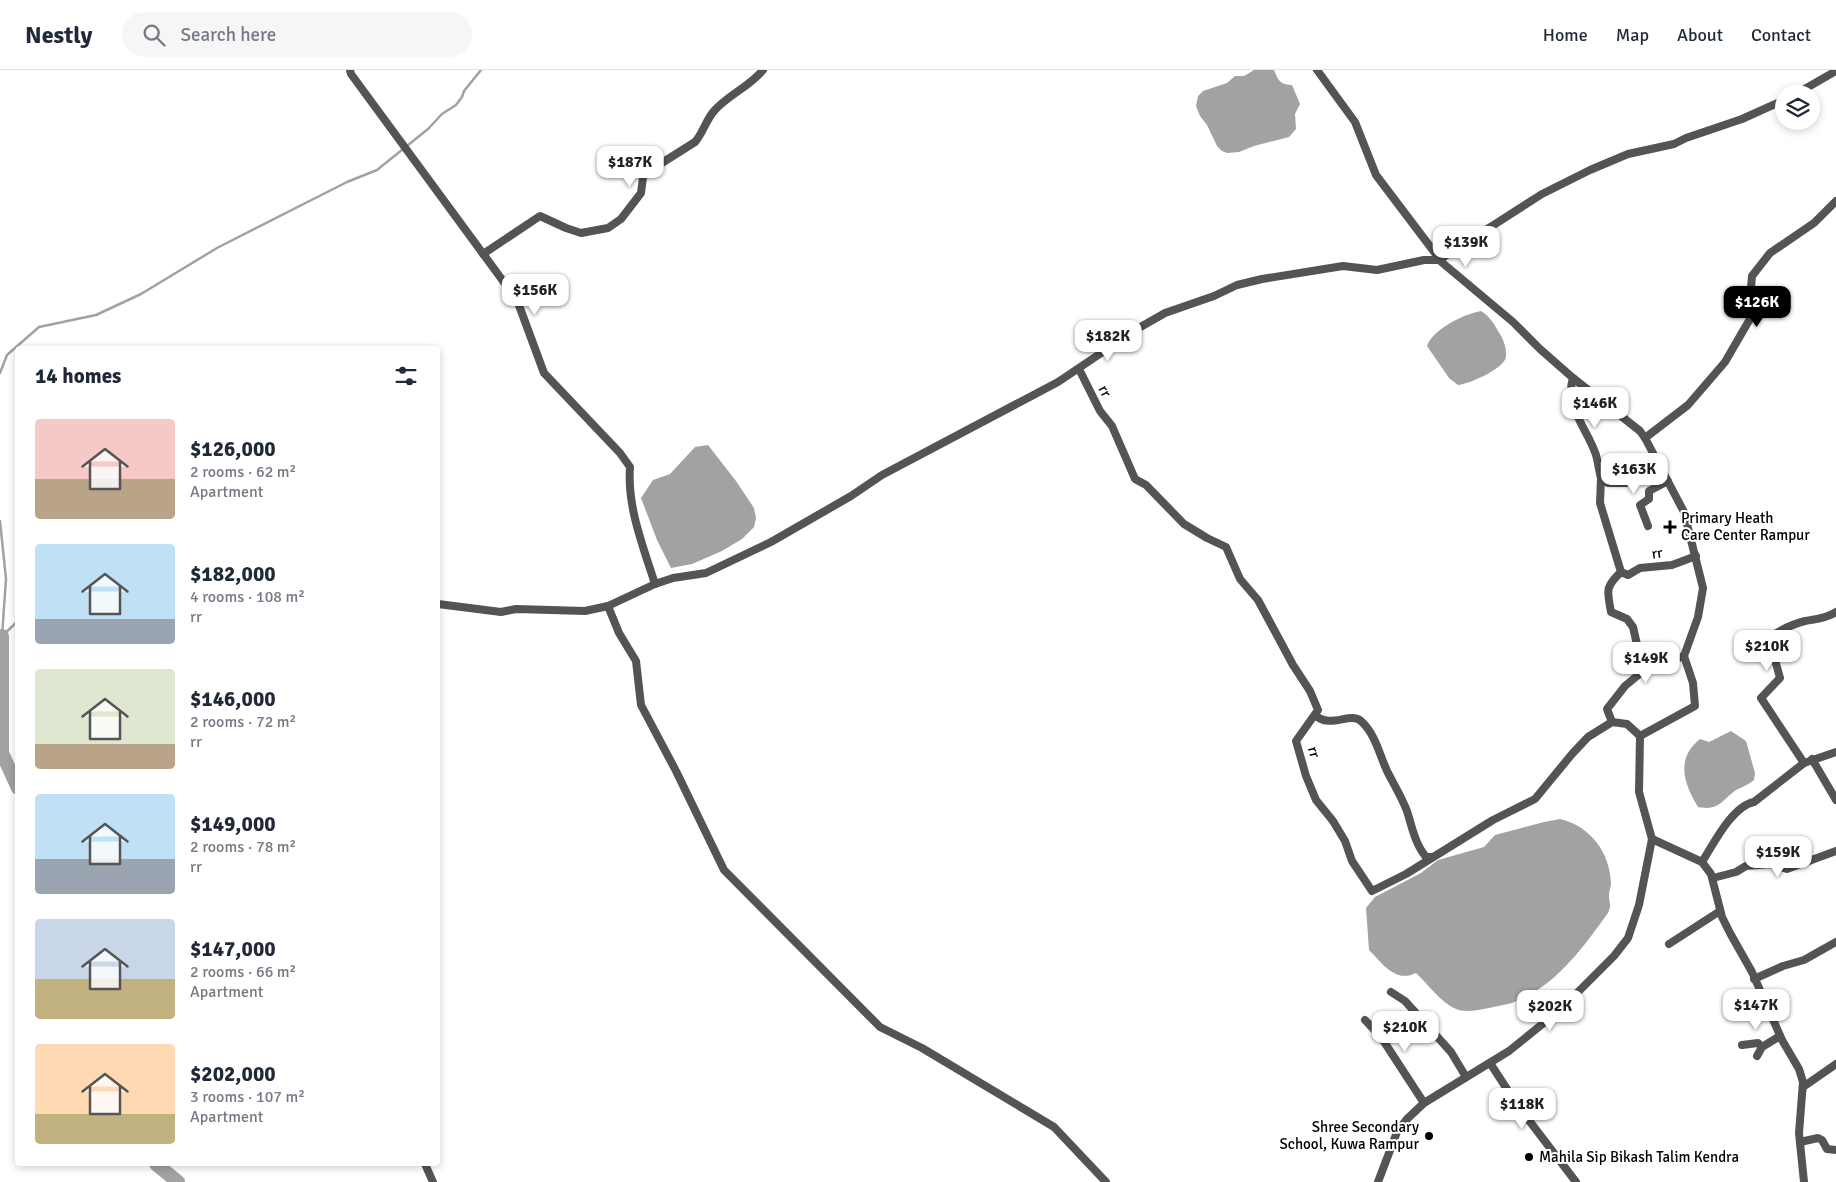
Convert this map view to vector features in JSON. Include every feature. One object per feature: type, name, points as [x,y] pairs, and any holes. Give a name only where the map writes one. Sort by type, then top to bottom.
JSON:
[{"type":"street","points":[[350,70],[351,74],[517,300],[544,373],[620,453],[630,467],[629,485],[633,512],[655,584]]},
{"type":"street","points":[[483,254],[540,216],[581,233],[614,225],[641,194],[643,177],[646,173],[695,142],[712,113],[758,76],[762,70]]},
{"type":"street","points":[[1317,70],[1354,122],[1376,175],[1439,260],[1513,322],[1573,378],[1640,431],[1684,512],[1703,588],[1698,617],[1684,656],[1693,683],[1695,706],[1640,736]]},
{"type":"street","points":[[1812,85],[1836,71]]},
{"type":"street","points":[[440,604],[501,612],[516,609],[585,610],[608,606],[655,584],[673,578],[706,573],[771,542],[851,496],[882,475],[1058,382],[1137,329],[1165,313],[1214,296],[1237,285],[1262,279],[1335,267],[1359,267],[1377,270],[1424,260],[1439,260],[1542,194],[1590,170],[1628,154],[1674,144],[1742,119],[1775,104]]},
{"type":"street","points":[[1645,438],[1688,405],[1726,362],[1754,312],[1751,288],[1752,276],[1770,253],[1814,223],[1836,201]]},
{"type":"street","name":"rr","points":[[1079,369],[1100,411],[1112,426],[1135,479],[1146,485],[1184,524],[1226,547],[1240,579],[1258,600],[1316,703],[1318,710],[1296,741],[1306,776],[1316,800],[1346,841],[1352,861],[1372,891],[1406,874],[1493,820],[1535,799],[1572,754],[1588,738],[1612,722]]},
{"type":"street","points":[[1573,378],[1570,386],[1573,405],[1596,455],[1601,478],[1600,503],[1621,572],[1610,583],[1608,595],[1611,612],[1627,619],[1633,627],[1644,671]]},
{"type":"street","points":[[1601,478],[1608,483],[1626,483]]},
{"type":"street","name":"rr","points":[[1648,526],[1640,505],[1649,499],[1649,491],[1668,481]]},
{"type":"street","name":"rr","points":[[1621,572],[1628,575],[1640,568],[1672,565],[1696,556]]},
{"type":"street","points":[[608,606],[619,633],[636,661],[641,705],[676,770],[724,870],[880,1027],[922,1048],[1054,1127],[1106,1182]]},
{"type":"street","points":[[1835,794],[1760,698],[1780,678],[1769,638],[1777,632],[1802,622],[1836,612]]},
{"type":"street","points":[[1640,736],[1626,724],[1612,722],[1607,709],[1625,686],[1644,671],[1684,656]]},
{"type":"street","points":[[1315,715],[1330,722],[1356,718],[1362,722],[1370,733],[1403,801],[1417,844],[1426,857],[1431,857]]},
{"type":"street","points":[[1378,1182],[1397,1132],[1407,1119],[1424,1103],[1510,1051],[1561,1009],[1614,956],[1628,938],[1639,905],[1652,839],[1639,792],[1640,736]]},
{"type":"street","points":[[1702,862],[1730,818],[1748,803],[1754,802],[1808,761],[1836,752]]},
{"type":"street","points":[[1652,839],[1702,862],[1713,878],[1720,911],[1780,1036],[1799,1069],[1804,1082],[1799,1133],[1804,1182]]},
{"type":"street","points":[[1713,878],[1736,872],[1746,866],[1770,864],[1787,870],[1836,851]]},
{"type":"street","points":[[1669,944],[1720,911]]},
{"type":"street","points":[[1754,979],[1783,966],[1804,960],[1836,942]]},
{"type":"street","points":[[1391,992],[1405,1001],[1451,1052],[1466,1077]]},
{"type":"street","points":[[1365,1020],[1381,1037],[1424,1103]]},
{"type":"street","points":[[1757,1056],[1762,1047],[1780,1036]]},
{"type":"street","points":[[1742,1045],[1758,1043],[1762,1047]]},
{"type":"street","points":[[1490,1063],[1514,1100],[1576,1182]]},
{"type":"street","points":[[1803,1087],[1836,1064]]},
{"type":"street","points":[[1800,1142],[1818,1138],[1822,1140],[1826,1149],[1836,1150]]},
{"type":"street","points":[[426,1166],[433,1182]]},
{"type":"shaded area","points":[[1254,70],[1274,70],[1280,81],[1292,85],[1300,104],[1295,114],[1296,129],[1289,137],[1239,152],[1227,153],[1217,146],[1207,125],[1200,116],[1196,106],[1198,96],[1203,91],[1227,83],[1235,76],[1244,76]]},
{"type":"shaded area","points":[[1481,311],[1491,320],[1502,337],[1506,357],[1504,362],[1493,371],[1470,382],[1458,385],[1449,378],[1427,346],[1430,340],[1442,328],[1466,315]]},
{"type":"shaded area","points":[[708,445],[754,508],[756,518],[754,527],[742,539],[722,551],[692,564],[671,568],[657,540],[641,498],[653,480],[670,474],[695,447]]},
{"type":"shaded area","points":[[1731,731],[1746,741],[1755,773],[1754,780],[1711,808],[1698,807],[1689,789],[1684,772],[1687,755],[1700,739],[1709,742]]},
{"type":"shaded area","points":[[1560,819],[1571,822],[1589,834],[1602,851],[1610,872],[1610,906],[1608,913],[1578,953],[1541,987],[1512,1003],[1476,1010],[1460,1010],[1445,1002],[1416,973],[1402,976],[1396,974],[1384,966],[1369,950],[1366,908],[1375,897],[1421,873],[1438,860],[1484,847],[1495,835]]},
{"type":"waterway","points":[[17,346],[39,327],[96,315],[141,294],[217,248],[347,182],[377,170],[428,129],[442,114],[456,105],[464,91],[481,70]]},
{"type":"waterway","points":[[0,373],[7,355],[15,348]]},
{"type":"waterway","points":[[0,521],[6,579],[2,636]]},
{"type":"waterway","points":[[3,635],[15,624]]},
{"type":"waterway","points":[[2,636],[2,753],[15,781]]},
{"type":"waterway","points":[[158,1166],[178,1182]]},
{"type":"place","name":"Primary Heath Care Center Rampur","points":[[1670,527]]},
{"type":"place","name":"Shree Secondary School, Kuwa Rampur","points":[[1429,1136]]},
{"type":"place","name":"Mahila Sip Bikash Talim Kendra","points":[[1529,1157]]}]
